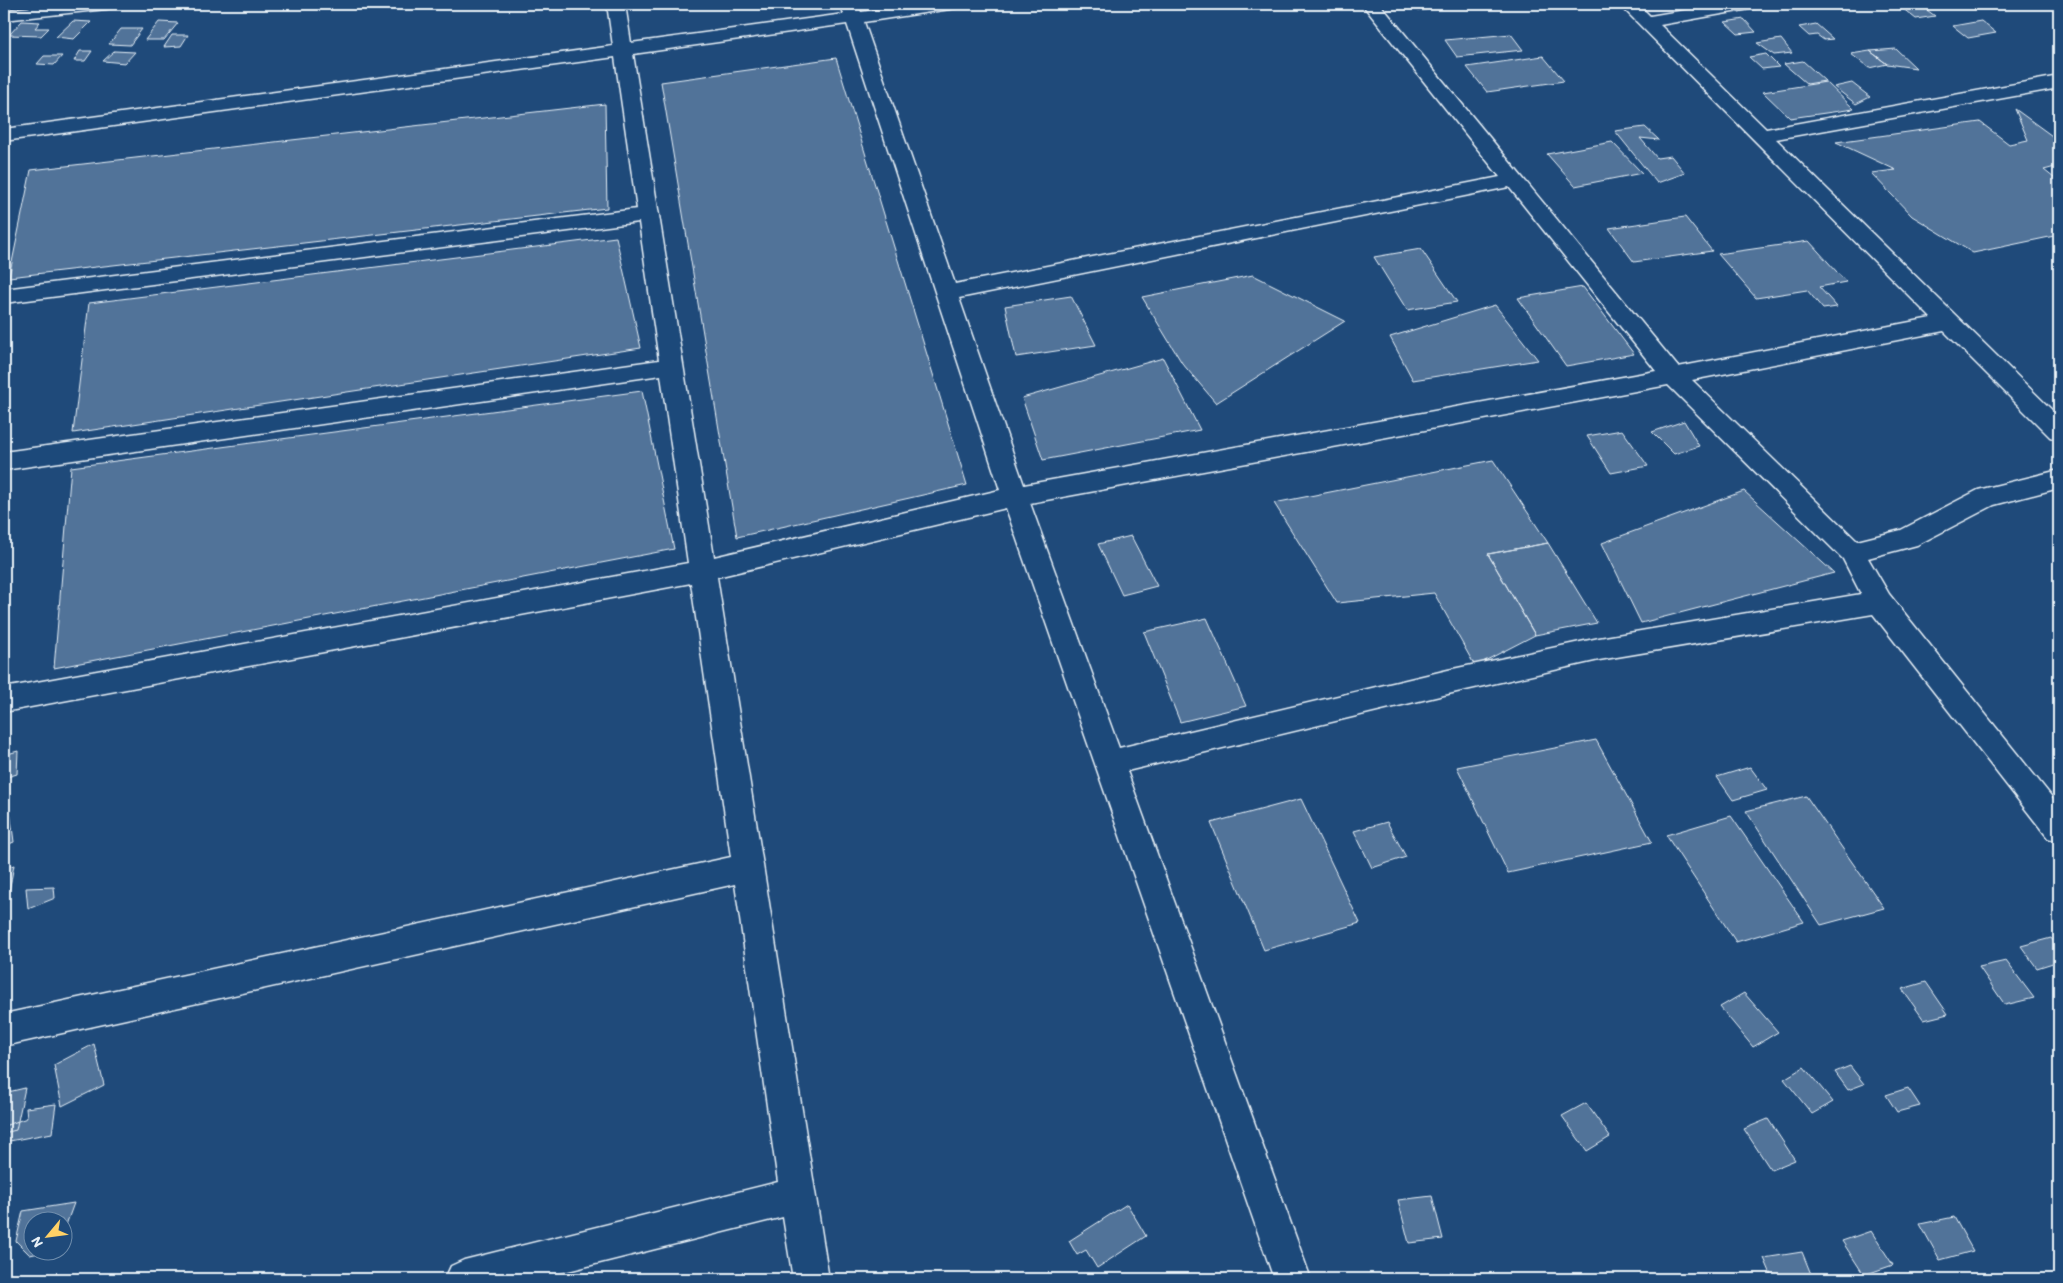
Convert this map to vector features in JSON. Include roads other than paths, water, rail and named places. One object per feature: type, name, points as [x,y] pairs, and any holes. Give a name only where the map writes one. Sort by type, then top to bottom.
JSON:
[{"type":"street","points":[[4,15],[106,4]]},
{"type":"street","points":[[616,4],[811,1279]]},
{"type":"street","points":[[4,135],[622,49],[852,11],[950,4]]},
{"type":"street","points":[[1371,4],[1673,376],[1852,552],[1879,602],[2059,828]]},
{"type":"street","points":[[1628,4],[2059,431]]},
{"type":"street","points":[[1646,22],[1750,4]]},
{"type":"street","points":[[852,11],[1015,496],[1292,1279]]},
{"type":"street","points":[[1762,136],[2059,82]]},
{"type":"street","points":[[947,293],[1514,180]]},
{"type":"street","points":[[4,296],[647,214]]},
{"type":"street","points":[[4,700],[704,570],[1015,496],[1673,376],[1950,322]]},
{"type":"street","points":[[4,461],[671,366]]},
{"type":"street","points":[[1852,552],[1908,538],[1987,497],[2059,479]]},
{"type":"street","points":[[1109,763],[1448,682],[1599,649],[1879,602]]},
{"type":"street","points":[[4,1030],[748,867]]},
{"type":"street","points":[[464,1279],[798,1194]]}]
